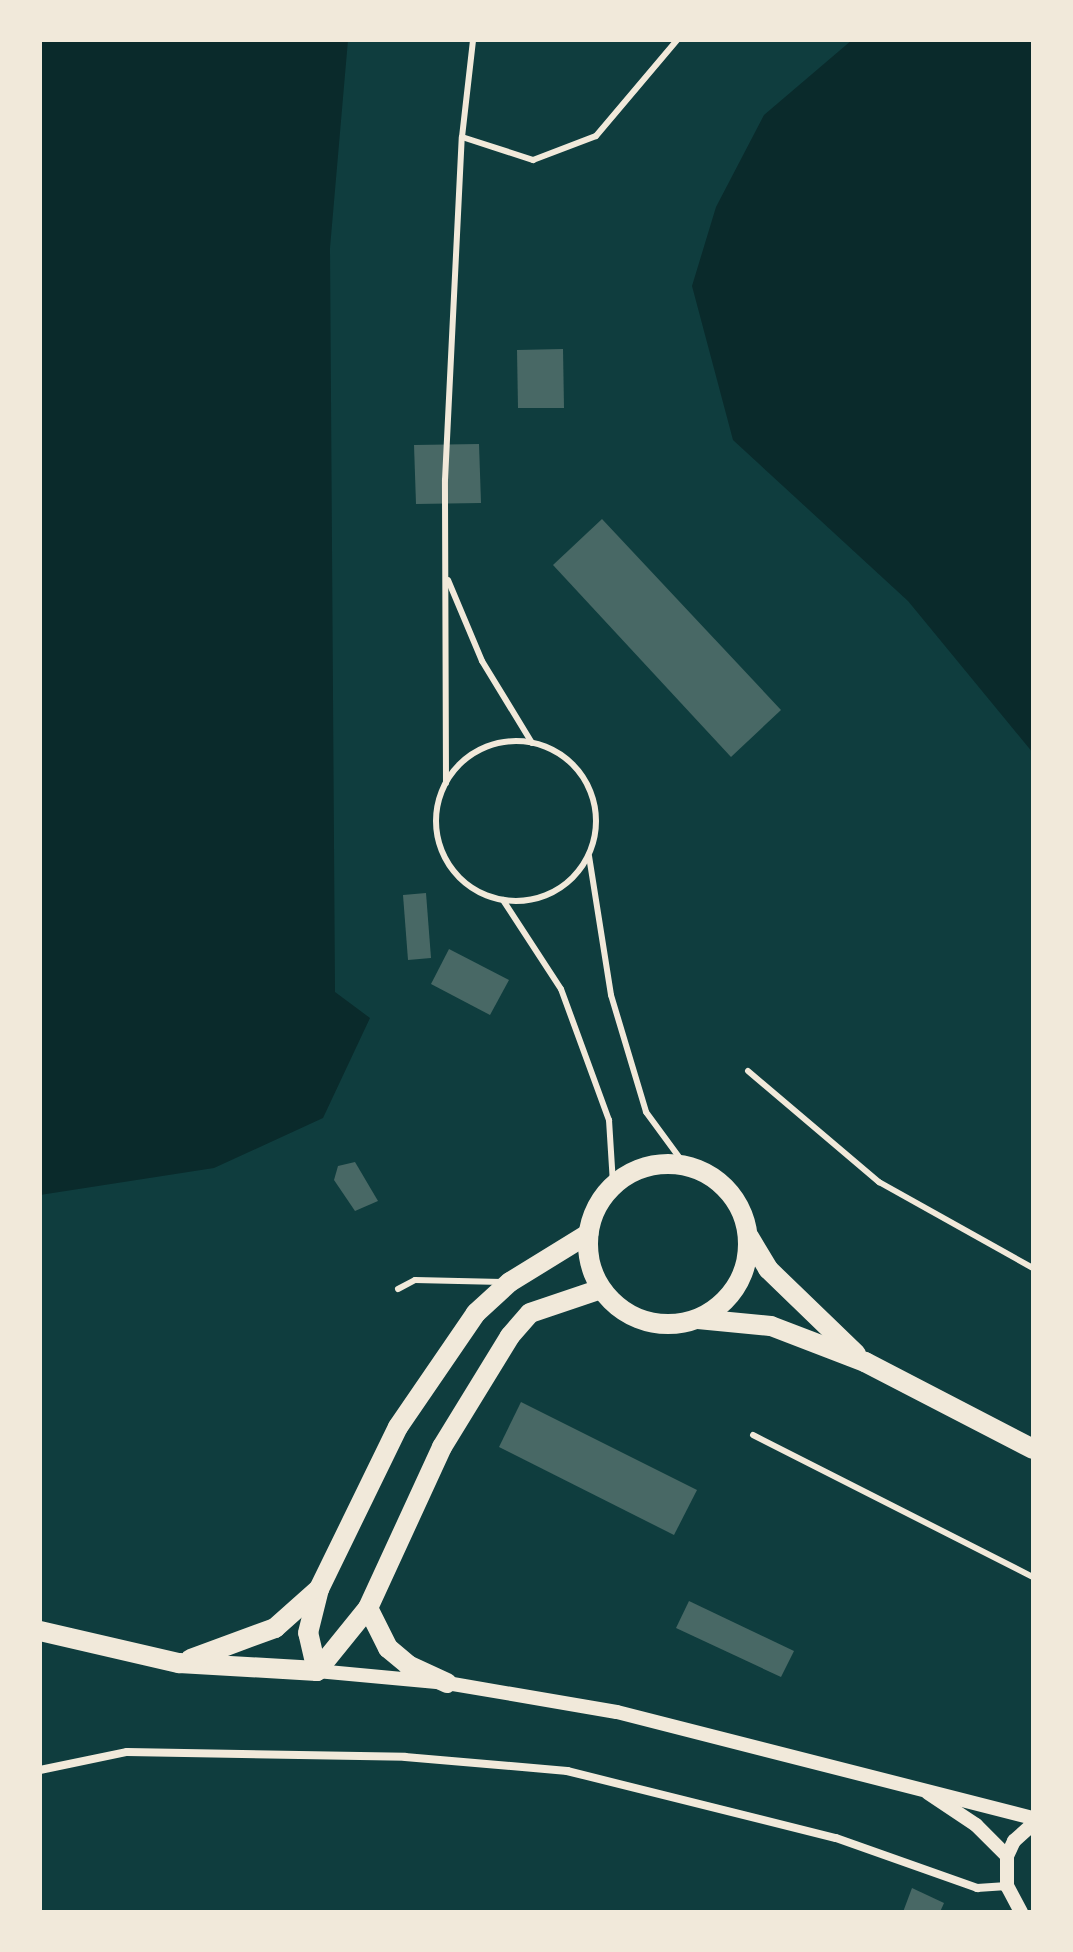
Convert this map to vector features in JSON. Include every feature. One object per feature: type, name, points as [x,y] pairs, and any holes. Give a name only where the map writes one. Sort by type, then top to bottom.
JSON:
[{"type":"main road","points":[[865,1362],[801,1304],[768,1269],[748,1236],[728,1190],[685,1165],[646,1166],[613,1184],[592,1216],[588,1253],[601,1289],[628,1313],[644,1321],[698,1319],[771,1326],[865,1362],[1032,1450]]},
{"type":"main road","points":[[317,1671],[308,1633],[319,1589],[398,1427],[476,1313],[510,1282],[588,1234]]},
{"type":"main road","points":[[698,1319],[737,1286],[744,1270],[748,1236]]},
{"type":"main road","points":[[317,1671],[368,1608],[442,1447],[510,1336],[530,1313],[601,1289]]},
{"type":"main road","points":[[179,1663],[275,1628],[319,1589]]},
{"type":"main road","points":[[368,1608],[388,1648],[408,1665],[447,1683]]},
{"type":"main road","points":[[40,1631],[179,1663],[317,1671]]},
{"type":"street","points":[[317,1671],[447,1683],[617,1712],[918,1786],[1033,1818]]},
{"type":"street","points":[[40,1770],[127,1752],[405,1757],[567,1771],[836,1838],[977,1888],[1007,1886]]},
{"type":"street","points":[[918,1786],[976,1825],[1007,1856]]},
{"type":"street","points":[[1021,1912],[1007,1886],[1007,1856],[1033,1824]]},
{"type":"lane","points":[[473,40],[462,137],[445,480],[446,783],[436,819],[444,856],[468,885],[503,900],[554,892],[589,855]]},
{"type":"lane","points":[[462,137],[533,160],[596,136],[678,40]]},
{"type":"lane","points":[[446,577],[482,661],[532,743]]},
{"type":"lane","points":[[446,783],[482,749],[532,743],[564,758],[587,785],[596,819],[589,855],[611,995],[646,1112],[685,1165]]},
{"type":"lane","points":[[503,900],[561,989],[609,1120],[613,1184]]},
{"type":"lane","points":[[748,1071],[879,1182],[1033,1268]]},
{"type":"lane","points":[[398,1289],[415,1280],[510,1282]]},
{"type":"lane","points":[[753,1435],[1033,1577]]},
{"type":"water","points":[[40,40],[348,40],[330,248],[335,992],[370,1018],[323,1118],[214,1168],[40,1195]]},
{"type":"water","points":[[852,40],[1033,40],[1033,753],[908,601],[733,440],[692,286],[716,207],[764,115]]},
{"type":"building","points":[[563,349],[564,408],[518,408],[517,350]]},
{"type":"building","points":[[479,444],[481,503],[416,504],[414,445]]},
{"type":"building","points":[[602,519],[781,710],[731,757],[553,565]]},
{"type":"building","points":[[426,893],[431,958],[408,960],[403,895]]},
{"type":"building","points":[[449,949],[509,980],[490,1015],[431,984]]},
{"type":"building","points":[[355,1162],[378,1201],[355,1211],[334,1180],[338,1166]]},
{"type":"building","points":[[521,1402],[697,1490],[674,1535],[499,1447]]},
{"type":"building","points":[[689,1601],[794,1651],[781,1677],[676,1628]]},
{"type":"building","points":[[912,1888],[944,1903],[940,1912],[903,1912]]}]
